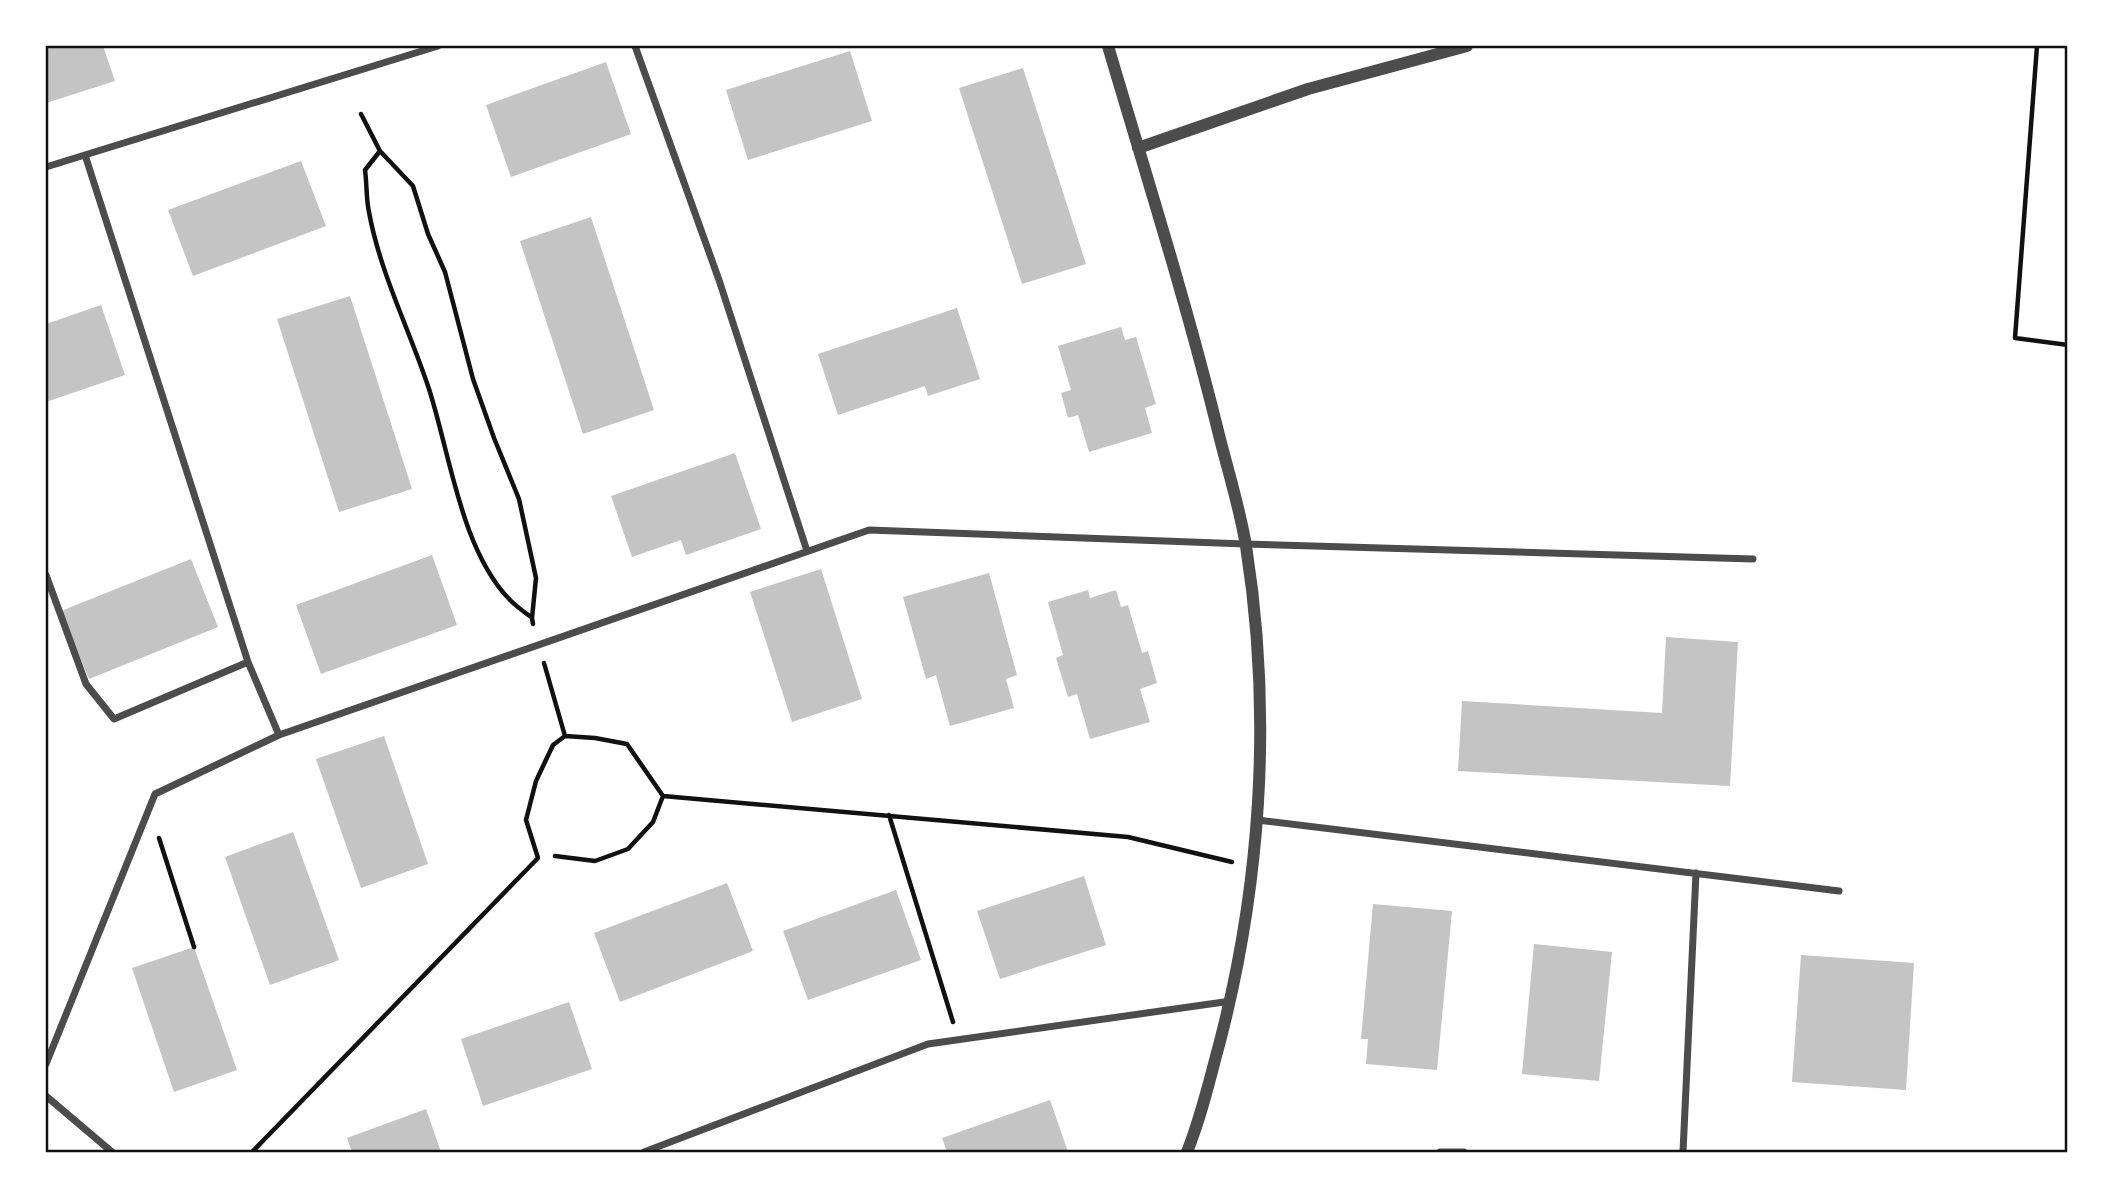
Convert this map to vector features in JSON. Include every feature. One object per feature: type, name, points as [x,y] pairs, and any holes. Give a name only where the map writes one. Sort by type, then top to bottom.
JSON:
[{"type":"street","points":[[46,167],[438,46]]},
{"type":"street","points":[[635,46],[719,280],[807,551]]},
{"type":"street","points":[[1108,46],[1198,348],[1245,544],[1256,636],[1261,727],[1253,867],[1231,1001],[1187,1153]]},
{"type":"street","points":[[1138,148],[1308,89],[1467,46]]},
{"type":"street","points":[[85,155],[248,662],[279,735]]},
{"type":"street","points":[[46,1064],[155,794],[279,735],[869,530],[1753,559]]},
{"type":"street","points":[[46,575],[86,684],[114,719],[248,662]]},
{"type":"street","points":[[1257,820],[1839,891]]},
{"type":"street","points":[[1683,1153],[1696,873]]},
{"type":"street","points":[[645,1153],[928,1044],[1231,1001]]},
{"type":"street","points":[[46,1096],[111,1153]]},
{"type":"street","points":[[1440,1153],[1464,1153]]},
{"type":"path","points":[[2037,46],[2015,338],[2067,345]]},
{"type":"path","points":[[361,114],[380,150],[413,186],[428,234],[445,272],[473,379],[519,499],[536,578],[531,618],[565,736]]},
{"type":"path","points":[[380,150],[365,170],[369,212],[390,284],[428,386],[461,512],[486,566],[509,599],[531,618]]},
{"type":"path","points":[[252,1153],[538,858],[526,820],[536,781],[553,745],[565,736],[627,744],[663,796]]},
{"type":"path","points":[[663,796],[1128,837],[1253,867]]},
{"type":"path","points":[[555,856],[595,861],[628,849],[653,822],[663,796]]},
{"type":"path","points":[[149,807],[194,947]]},
{"type":"path","points":[[889,815],[954,1027]]},
{"type":"building","points":[[46,46],[103,46],[115,81],[46,103]]},
{"type":"building","points":[[850,51],[872,121],[748,160],[726,90]]},
{"type":"building","points":[[606,62],[631,134],[511,177],[486,105]]},
{"type":"building","points":[[1023,68],[1086,264],[1022,284],[959,88]]},
{"type":"building","points":[[301,161],[326,226],[193,276],[168,210]]},
{"type":"building","points":[[591,217],[654,410],[583,434],[520,241]]},
{"type":"building","points":[[350,296],[412,489],[339,512],[277,319]]},
{"type":"building","points":[[101,305],[125,375],[46,402],[46,324]]},
{"type":"building","points":[[957,308],[980,379],[928,396],[925,386],[838,415],[818,354]]},
{"type":"building","points":[[1121,327],[1125,340],[1136,337],[1156,404],[1145,408],[1152,433],[1089,452],[1078,415],[1068,418],[1061,393],[1071,390],[1058,346]]},
{"type":"building","points":[[735,453],[761,529],[686,555],[681,540],[632,557],[611,496]]},
{"type":"building","points":[[432,555],[457,625],[321,674],[296,605]]},
{"type":"building","points":[[191,559],[218,627],[89,679],[61,611]]},
{"type":"building","points":[[821,569],[862,699],[792,722],[750,592]]},
{"type":"building","points":[[989,573],[1017,675],[1006,679],[1014,708],[950,726],[936,675],[926,679],[903,597]]},
{"type":"building","points":[[1088,590],[1090,598],[1116,590],[1121,607],[1128,605],[1142,653],[1148,651],[1157,683],[1140,689],[1150,722],[1090,739],[1077,694],[1068,697],[1056,658],[1063,655],[1048,602]]},
{"type":"building","points":[[1666,637],[1738,642],[1730,786],[1458,771],[1462,701],[1662,713]]},
{"type":"building","points":[[384,736],[428,864],[361,888],[316,759]]},
{"type":"building","points":[[293,832],[339,960],[270,985],[225,857]]},
{"type":"building","points":[[1084,876],[1106,945],[1000,979],[977,911]]},
{"type":"building","points":[[727,883],[753,951],[620,1002],[594,933]]},
{"type":"building","points":[[896,890],[921,960],[808,1000],[783,931]]},
{"type":"building","points":[[1373,904],[1452,911],[1437,1070],[1366,1064],[1368,1039],[1361,1039]]},
{"type":"building","points":[[1534,944],[1612,952],[1599,1081],[1522,1074]]},
{"type":"building","points":[[194,947],[237,1070],[174,1092],[132,968]]},
{"type":"building","points":[[1801,955],[1914,963],[1906,1090],[1792,1082]]},
{"type":"building","points":[[569,1002],[592,1069],[483,1106],[461,1039]]},
{"type":"building","points":[[1050,1100],[1068,1152],[947,1152],[942,1138]]},
{"type":"building","points":[[426,1109],[441,1152],[352,1152],[347,1138]]}]
